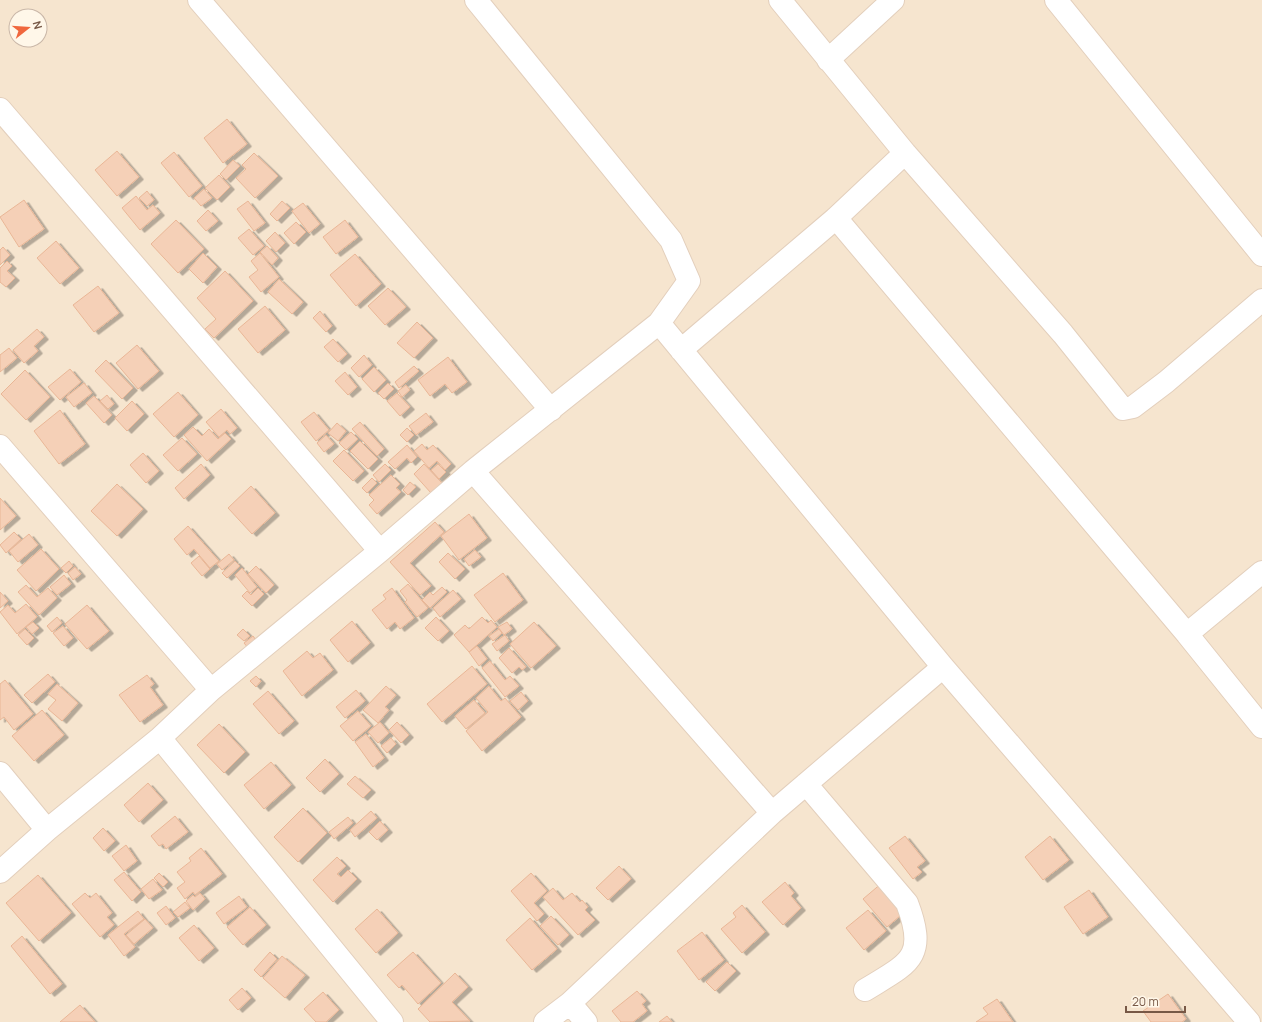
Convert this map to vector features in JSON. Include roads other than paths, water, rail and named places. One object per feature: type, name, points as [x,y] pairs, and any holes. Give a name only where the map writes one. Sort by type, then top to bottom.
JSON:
[{"type":"street","points":[[199,0],[551,410]]},
{"type":"street","points":[[0,872],[47,830],[160,738],[211,690],[380,551],[473,471],[659,323],[689,281],[671,240],[476,0]]},
{"type":"street","points":[[780,0],[905,153],[1063,334],[1123,409],[1133,407],[1166,382],[1262,300]]},
{"type":"street","points":[[828,60],[894,0]]},
{"type":"street","points":[[1056,0],[1262,255]]},
{"type":"street","points":[[0,109],[380,551]]},
{"type":"street","points":[[681,350],[836,218],[905,153]]},
{"type":"street","points":[[836,218],[1187,634],[1262,727]]},
{"type":"street","points":[[659,323],[943,667],[1247,1018]]},
{"type":"street","points":[[0,446],[211,690]]},
{"type":"street","points":[[473,471],[772,813]]},
{"type":"street","points":[[1187,634],[1262,572]]},
{"type":"street","points":[[545,1022],[570,1003],[772,813],[943,667]]},
{"type":"street","points":[[160,738],[392,1022]]},
{"type":"street","points":[[0,773],[47,830]]},
{"type":"street","points":[[806,784],[907,903],[914,923],[916,939],[911,958],[898,970],[865,990]]},
{"type":"street","points":[[570,1003],[586,1022]]}]
